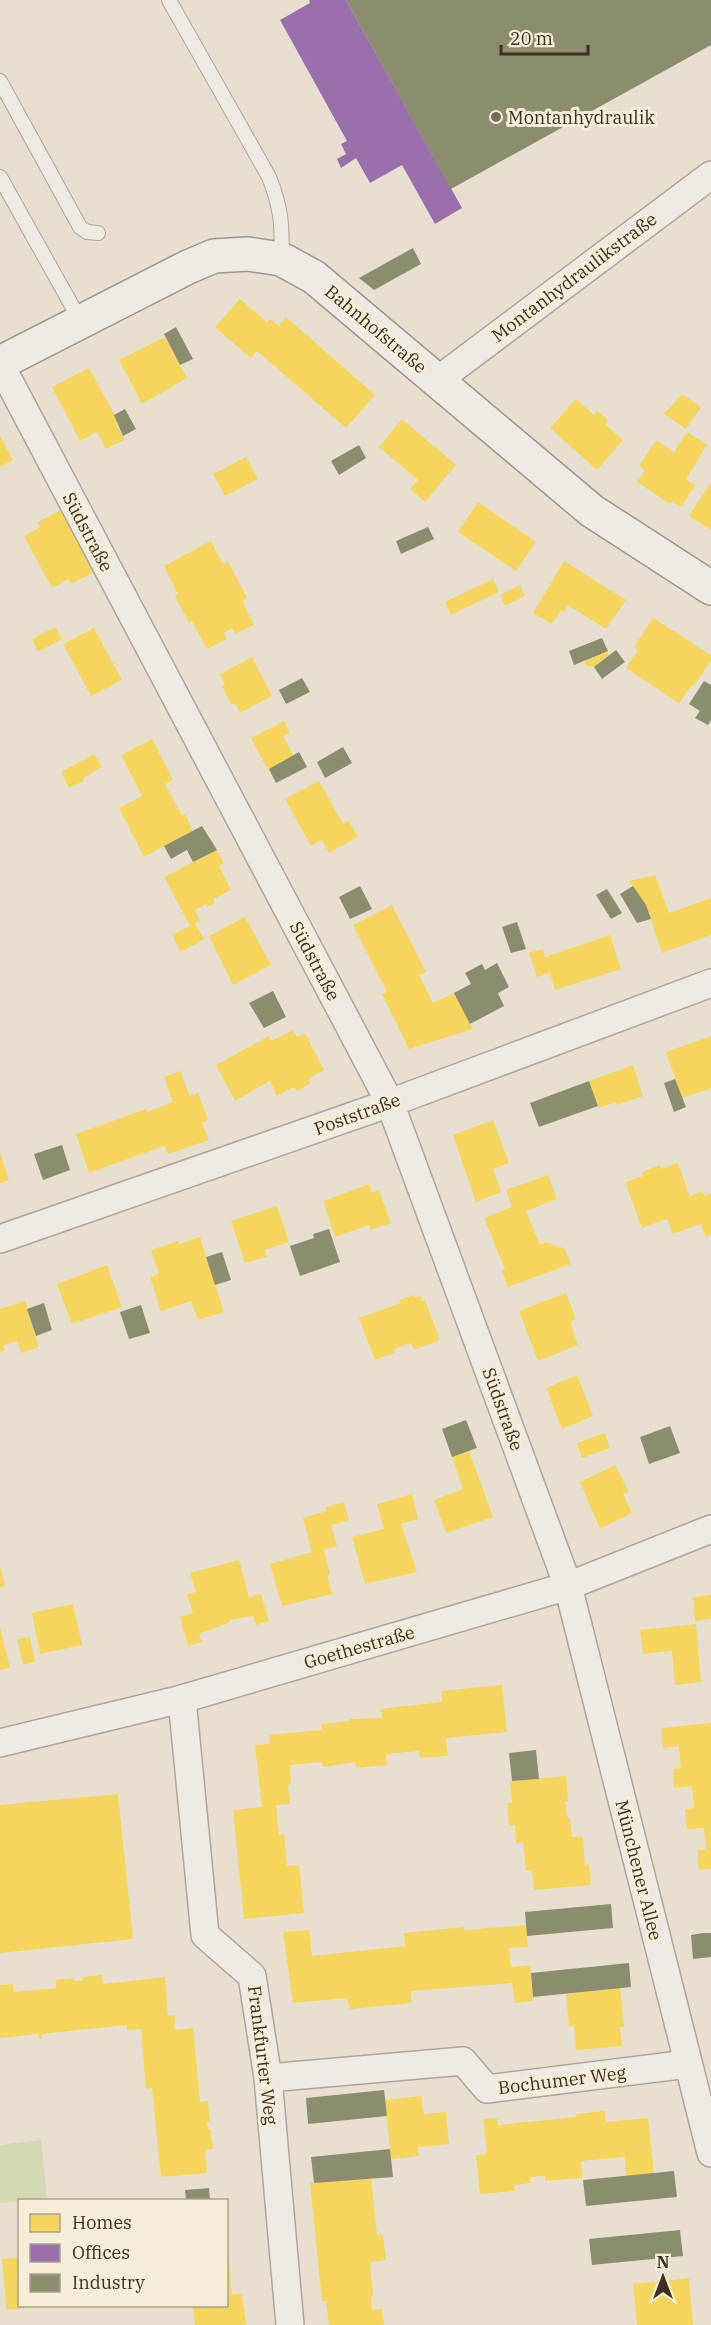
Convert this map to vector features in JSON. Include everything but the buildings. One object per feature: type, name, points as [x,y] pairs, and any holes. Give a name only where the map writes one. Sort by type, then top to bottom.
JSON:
[{"type":"main road","name":"Bahnhofstraße","points":[[0,363],[214,256],[248,254],[281,259],[314,277],[592,511],[711,588]]},
{"type":"street","name":"Montanhydraulikstraße","points":[[438,380],[711,175]]},
{"type":"street","name":"Südstraße","points":[[0,363],[390,1103],[568,1586]]},
{"type":"street","name":"Poststraße","points":[[0,1239],[390,1103],[711,983]]},
{"type":"street","name":"Goethestraße","points":[[0,1743],[182,1699],[568,1586],[711,1529]]},
{"type":"street","name":"Münchener Allee","points":[[568,1586],[688,2064],[706,2114],[711,2153]]},
{"type":"street","name":"Frankfurter Weg","points":[[182,1699],[205,1935],[252,1976],[268,2078],[290,2325]]},
{"type":"street","name":"Bochumer Weg","points":[[268,2078],[463,2061],[487,2089],[688,2064]]},
{"type":"lane","points":[[169,0],[279,201],[283,231],[281,259]]},
{"type":"lane","points":[[0,81],[80,227],[87,232],[98,233]]},
{"type":"lane","points":[[0,177],[81,321]]},
{"type":"green space","points":[[41,2140],[47,2198],[18,2199],[18,2201],[0,2203],[0,2145]]},
{"type":"place","name":"Montanhydraulik","points":[[496,117]]}]
